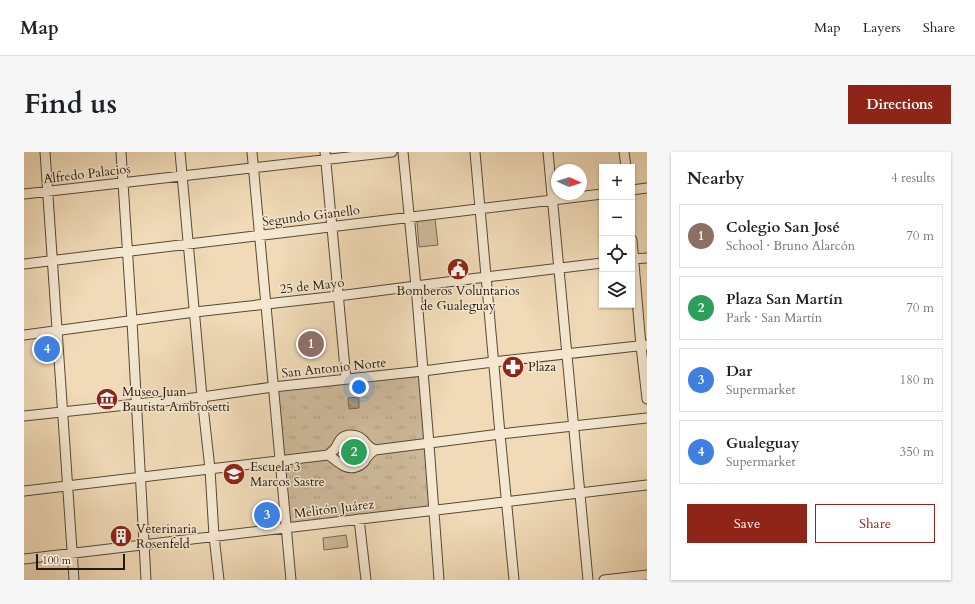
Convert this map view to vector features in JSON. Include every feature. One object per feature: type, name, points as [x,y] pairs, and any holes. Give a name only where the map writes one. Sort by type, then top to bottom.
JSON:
[{"type":"street","points":[[45,152],[74,580]]},
{"type":"street","points":[[121,152],[137,403],[146,580]]},
{"type":"street","points":[[180,152],[219,580]]},
{"type":"street","points":[[252,152],[291,580]]},
{"type":"street","name":"Alfredo Palacios","points":[[24,194],[254,168],[326,156],[392,152]]},
{"type":"street","points":[[403,152],[416,286],[439,580]]},
{"type":"street","points":[[475,152],[514,580]]},
{"type":"street","points":[[548,152],[551,188]]},
{"type":"street","points":[[624,152],[626,164]]},
{"type":"street","points":[[326,156],[331,227],[346,379]]},
{"type":"street","points":[[635,190],[647,188]]},
{"type":"street","name":"Segundo Gianello","points":[[587,196],[599,194]]},
{"type":"street","points":[[552,200],[588,580]]},
{"type":"street","name":"Segundo Gianello","points":[[24,264],[552,200]]},
{"type":"street","points":[[635,259],[647,258]]},
{"type":"street","name":"25 de Mayo","points":[[24,335],[195,312],[338,296],[599,263]]},
{"type":"street","points":[[635,272],[644,346],[647,399]]},
{"type":"street","name":"San Antonio Norte","points":[[24,416],[644,346]]},
{"type":"street","points":[[328,455],[344,467],[354,468],[360,466],[367,456],[375,450],[500,434],[647,418]]},
{"type":"street","points":[[24,491],[328,455],[333,451],[342,438],[353,435],[358,436],[370,448],[375,450]]},
{"type":"street","name":"Melitón Juárez","points":[[24,559],[647,485]]},
{"type":"street","points":[[359,519],[366,580]]},
{"type":"street","points":[[604,580],[647,575]]},
{"type":"green space","points":[[435,219],[438,245],[419,247],[417,221]]},
{"type":"green space","points":[[423,371],[434,510],[286,528],[273,387]]},
{"type":"green space","points":[[346,535],[348,547],[324,550],[323,538]]},
{"type":"water","points":[[359,397],[359,408],[349,409],[348,398]]},
{"type":"place","name":"Bomberos Voluntarios de Gualeguay","points":[[458,269]]},
{"type":"place","name":"Colegio San José","points":[[311,344]]},
{"type":"place","name":"Gualeguay","points":[[47,349]]},
{"type":"place","name":"Plaza","points":[[513,367]]},
{"type":"place","name":"Museo Juan Bautista Ambrosetti","points":[[107,399]]},
{"type":"place","name":"Plaza San Martín","points":[[354,452]]},
{"type":"place","name":"Escuela 3 Marcos Sastre","points":[[234,474]]},
{"type":"place","name":"Dar","points":[[267,515]]},
{"type":"place","name":"Veterinaria Rosenfeld","points":[[121,536]]}]
